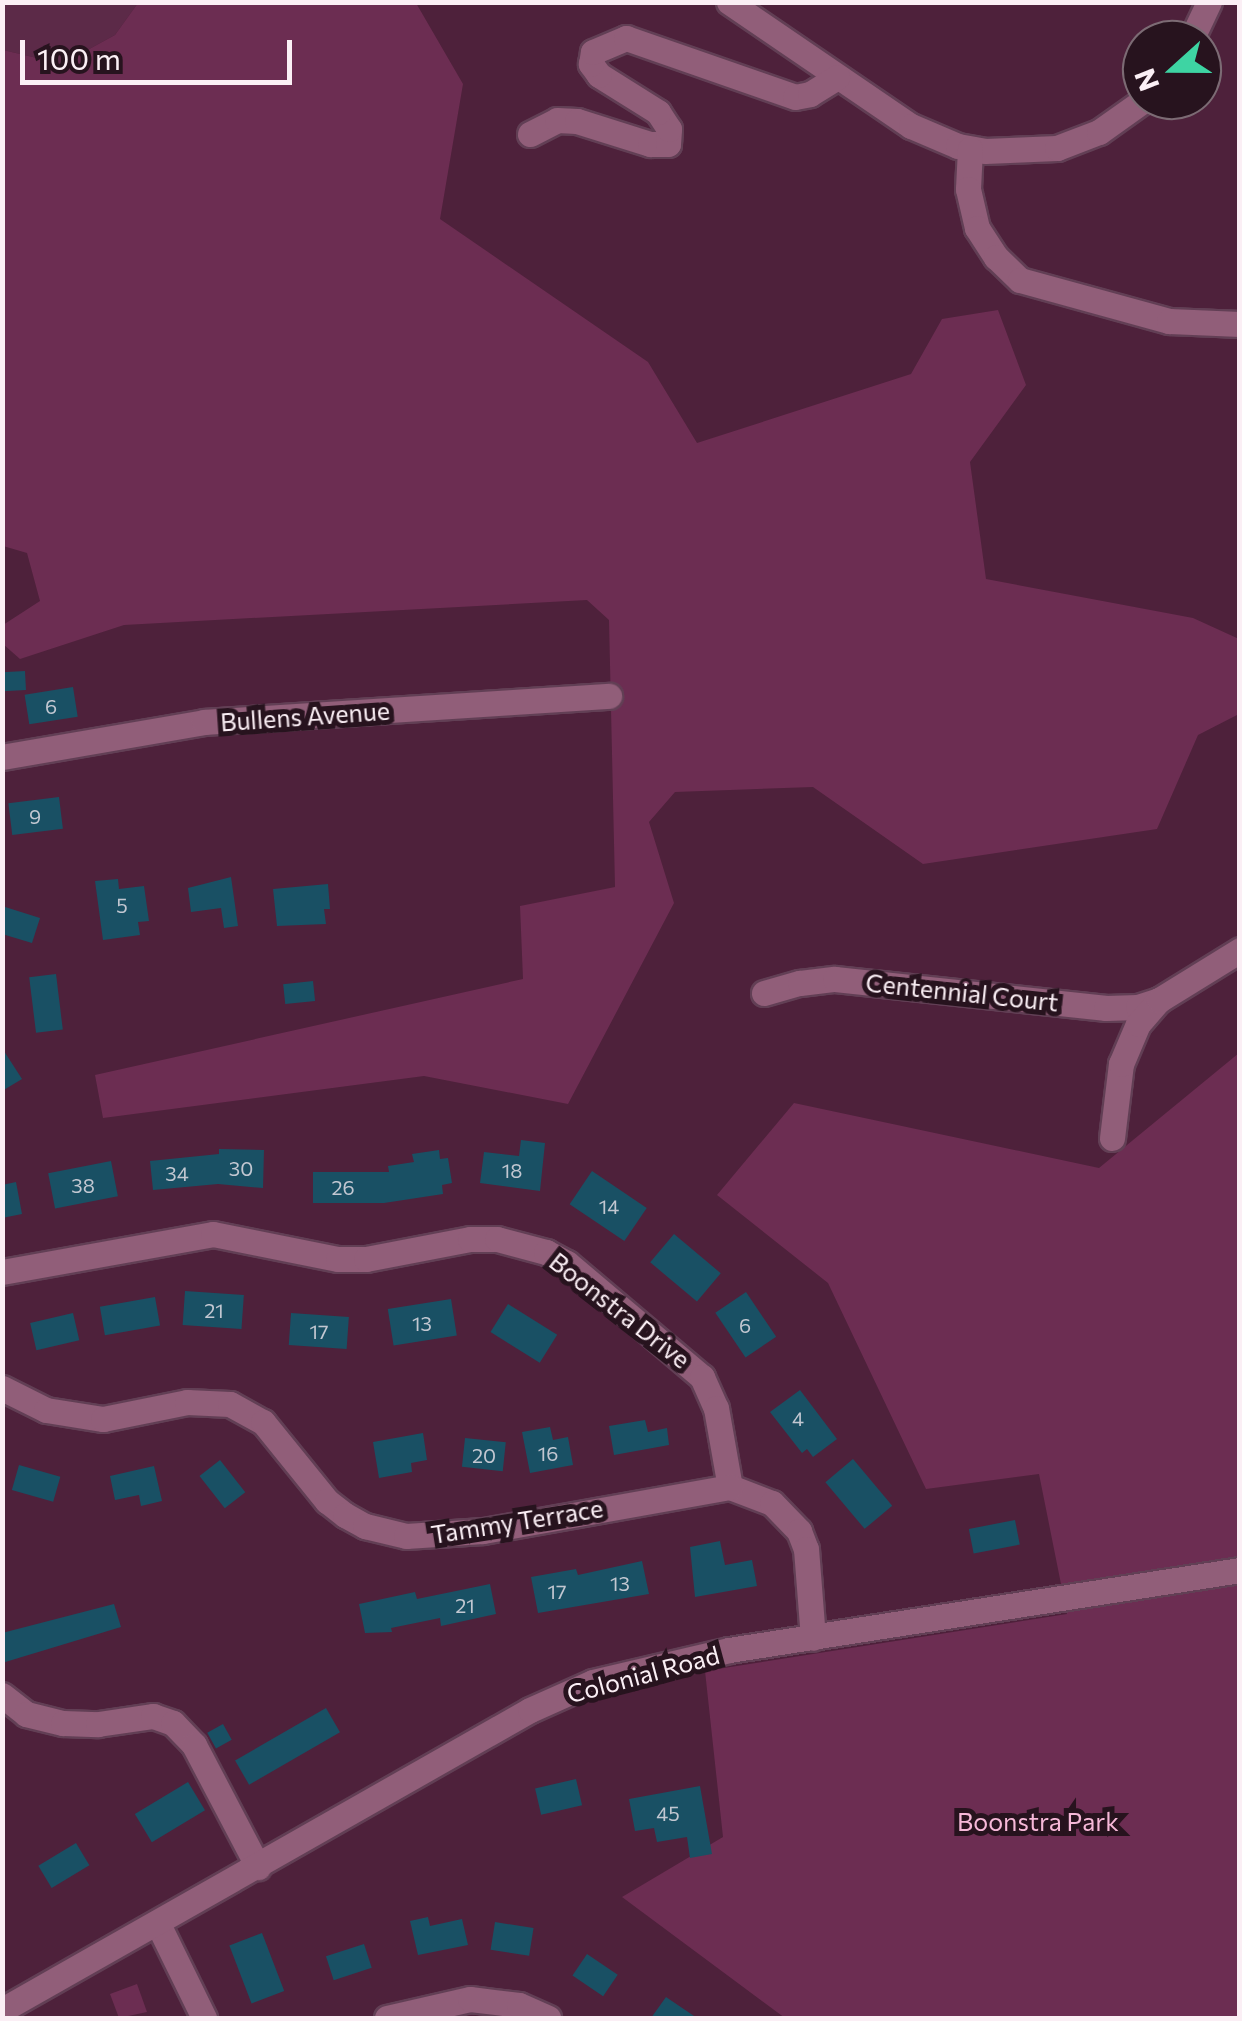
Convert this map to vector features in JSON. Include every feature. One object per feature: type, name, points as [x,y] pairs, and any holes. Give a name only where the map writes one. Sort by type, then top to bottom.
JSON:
[{"type":"street","points":[[729,2],[910,126],[970,148],[1035,152],[1058,148],[1099,132],[1122,116]]},
{"type":"street","points":[[530,134],[558,120],[577,121],[650,144],[668,144],[669,130],[658,112],[600,75],[592,64],[593,52],[626,38],[796,97],[810,94],[836,77]]},
{"type":"street","points":[[970,148],[968,189],[977,228],[996,257],[1020,280],[1169,320],[1240,324]]},
{"type":"street","name":"Bullens Avenue","points":[[2,757],[204,722],[609,696]]},
{"type":"street","points":[[1112,1138],[1127,1043],[1160,1000],[1240,950]]},
{"type":"street","name":"Centennial Court","points":[[764,993],[800,982],[835,979],[1106,1008],[1138,1007],[1160,1000]]},
{"type":"street","name":"Boonstra Drive","points":[[2,1272],[198,1235],[241,1237],[338,1259],[366,1258],[470,1239],[522,1244],[567,1263],[689,1361],[712,1395],[730,1487]]},
{"type":"street","name":"Tammy Terrace","points":[[2,1388],[46,1410],[88,1418],[187,1402],[230,1404],[263,1422],[327,1501],[344,1515],[365,1526],[406,1536],[483,1531],[730,1487]]},
{"type":"street","points":[[730,1487],[772,1503],[799,1531],[806,1549],[813,1638]]},
{"type":"street","name":"Colonial Road","points":[[2,2010],[568,1691],[729,1650],[1240,1570]]},
{"type":"street","points":[[2,1695],[26,1714],[63,1723],[98,1724],[153,1716],[174,1723],[194,1745],[258,1867]]},
{"type":"street","points":[[158,1924],[204,2018]]},
{"type":"street","points":[[387,2018],[470,1999],[519,2005],[548,2018]]},
{"type":"shaded area","points":[[3,3],[138,3],[115,35],[62,64],[3,50]]},
{"type":"green space","points":[[138,3],[416,3],[463,84],[440,219],[648,362],[697,443],[911,374],[942,319],[998,310],[1026,385],[970,462],[986,579],[1193,618],[1239,639],[1239,714],[1198,735],[1157,829],[923,864],[813,787],[675,792],[649,822],[674,903],[568,1104],[424,1076],[103,1118],[95,1075],[523,979],[520,906],[615,887],[609,620],[587,600],[124,625],[20,659],[3,644],[3,625],[40,601],[27,553],[3,546],[3,50],[62,64],[115,35]]},
{"type":"green space","name":"Boonstra Park","points":[[1239,1053],[1239,2018],[785,2018],[622,1897],[723,1837],[705,1671],[1067,1614],[1039,1474],[926,1489],[828,1283],[717,1195],[794,1103],[1099,1168]]},
{"type":"green space","points":[[137,1984],[147,2012],[119,2018],[110,1994]]},
{"type":"building","points":[[25,671],[26,690],[3,691],[2,672]]},
{"type":"building","points":[[73,687],[78,717],[29,724],[25,695]]},
{"type":"building","points":[[59,797],[63,829],[12,835],[8,803]]},
{"type":"building","points":[[231,877],[238,926],[224,928],[221,908],[191,912],[188,888]]},
{"type":"building","points":[[118,879],[119,889],[144,886],[149,921],[138,922],[140,935],[103,940],[95,881]]},
{"type":"building","points":[[328,884],[330,909],[324,909],[326,924],[277,926],[273,889]]},
{"type":"building","points":[[2,906],[40,918],[32,943],[2,934]]},
{"type":"building","points":[[56,974],[63,1030],[36,1033],[29,977]]},
{"type":"building","points":[[313,981],[315,1001],[285,1004],[283,984]]},
{"type":"building","points":[[2,1048],[22,1079],[2,1091]]},
{"type":"building","points":[[521,1140],[545,1143],[540,1191],[480,1183],[484,1152],[519,1156]]},
{"type":"building","points":[[219,1149],[264,1150],[263,1188],[218,1184],[153,1190],[150,1161],[219,1154]]},
{"type":"building","points":[[439,1150],[440,1159],[448,1158],[452,1183],[442,1185],[443,1194],[384,1203],[313,1203],[313,1172],[389,1172],[388,1166],[414,1162],[412,1154]]},
{"type":"building","points":[[111,1161],[118,1196],[55,1209],[48,1173]]},
{"type":"building","points":[[592,1171],[647,1208],[624,1241],[570,1204]]},
{"type":"building","points":[[16,1182],[22,1214],[2,1218],[2,1185]]},
{"type":"building","points":[[674,1234],[721,1273],[697,1302],[650,1262]]},
{"type":"building","points":[[185,1291],[244,1295],[241,1329],[183,1325]]},
{"type":"building","points":[[746,1292],[776,1337],[746,1357],[715,1313]]},
{"type":"building","points":[[155,1297],[160,1326],[105,1335],[100,1307]]},
{"type":"building","points":[[451,1299],[457,1336],[394,1346],[388,1309]]},
{"type":"building","points":[[508,1304],[557,1335],[540,1363],[491,1332]]},
{"type":"building","points":[[73,1313],[79,1340],[36,1350],[30,1323]]},
{"type":"building","points":[[291,1313],[349,1317],[347,1349],[289,1345]]},
{"type":"building","points":[[800,1390],[837,1439],[813,1457],[807,1449],[802,1453],[770,1412]]},
{"type":"building","points":[[645,1420],[648,1432],[667,1428],[669,1445],[614,1455],[609,1426]]},
{"type":"building","points":[[550,1427],[553,1440],[568,1437],[573,1465],[530,1473],[522,1432]]},
{"type":"building","points":[[423,1433],[427,1460],[411,1463],[412,1472],[379,1478],[373,1442]]},
{"type":"building","points":[[465,1438],[506,1442],[503,1471],[462,1467]]},
{"type":"building","points":[[853,1459],[892,1506],[865,1529],[825,1482]]},
{"type":"building","points":[[220,1460],[245,1492],[225,1508],[200,1476]]},
{"type":"building","points":[[19,1465],[60,1477],[53,1502],[12,1490]]},
{"type":"building","points":[[154,1466],[162,1501],[141,1506],[139,1495],[115,1500],[110,1476]]},
{"type":"building","points":[[1015,1520],[1020,1545],[974,1554],[969,1529]]},
{"type":"building","points":[[720,1541],[725,1565],[752,1560],[757,1586],[695,1597],[690,1547]]},
{"type":"building","points":[[642,1561],[649,1594],[538,1613],[531,1577],[576,1569],[578,1575]]},
{"type":"building","points":[[490,1584],[496,1614],[441,1626],[440,1618],[391,1628],[392,1632],[365,1633],[359,1604],[415,1592],[417,1599]]},
{"type":"building","points":[[114,1604],[121,1627],[2,1663],[2,1633]]},
{"type":"building","points":[[326,1708],[340,1732],[249,1785],[235,1760]]},
{"type":"building","points":[[223,1724],[232,1740],[216,1748],[207,1733]]},
{"type":"building","points":[[576,1779],[582,1805],[541,1815],[535,1788]]},
{"type":"building","points":[[188,1782],[205,1810],[152,1842],[135,1814]]},
{"type":"building","points":[[700,1786],[712,1854],[690,1858],[687,1837],[657,1842],[654,1828],[635,1831],[629,1799]]},
{"type":"building","points":[[76,1843],[89,1865],[52,1888],[38,1866]]},
{"type":"building","points":[[428,1917],[430,1926],[462,1919],[468,1945],[418,1955],[410,1921]]},
{"type":"building","points":[[495,1922],[534,1928],[529,1956],[491,1950]]},
{"type":"building","points":[[262,1933],[284,1991],[252,2003],[229,1946]]},
{"type":"building","points":[[364,1944],[372,1968],[334,1980],[326,1956]]},
{"type":"building","points":[[587,1954],[618,1975],[603,1996],[572,1976]]},
{"type":"building","points":[[666,1997],[697,2018],[651,2018]]}]
